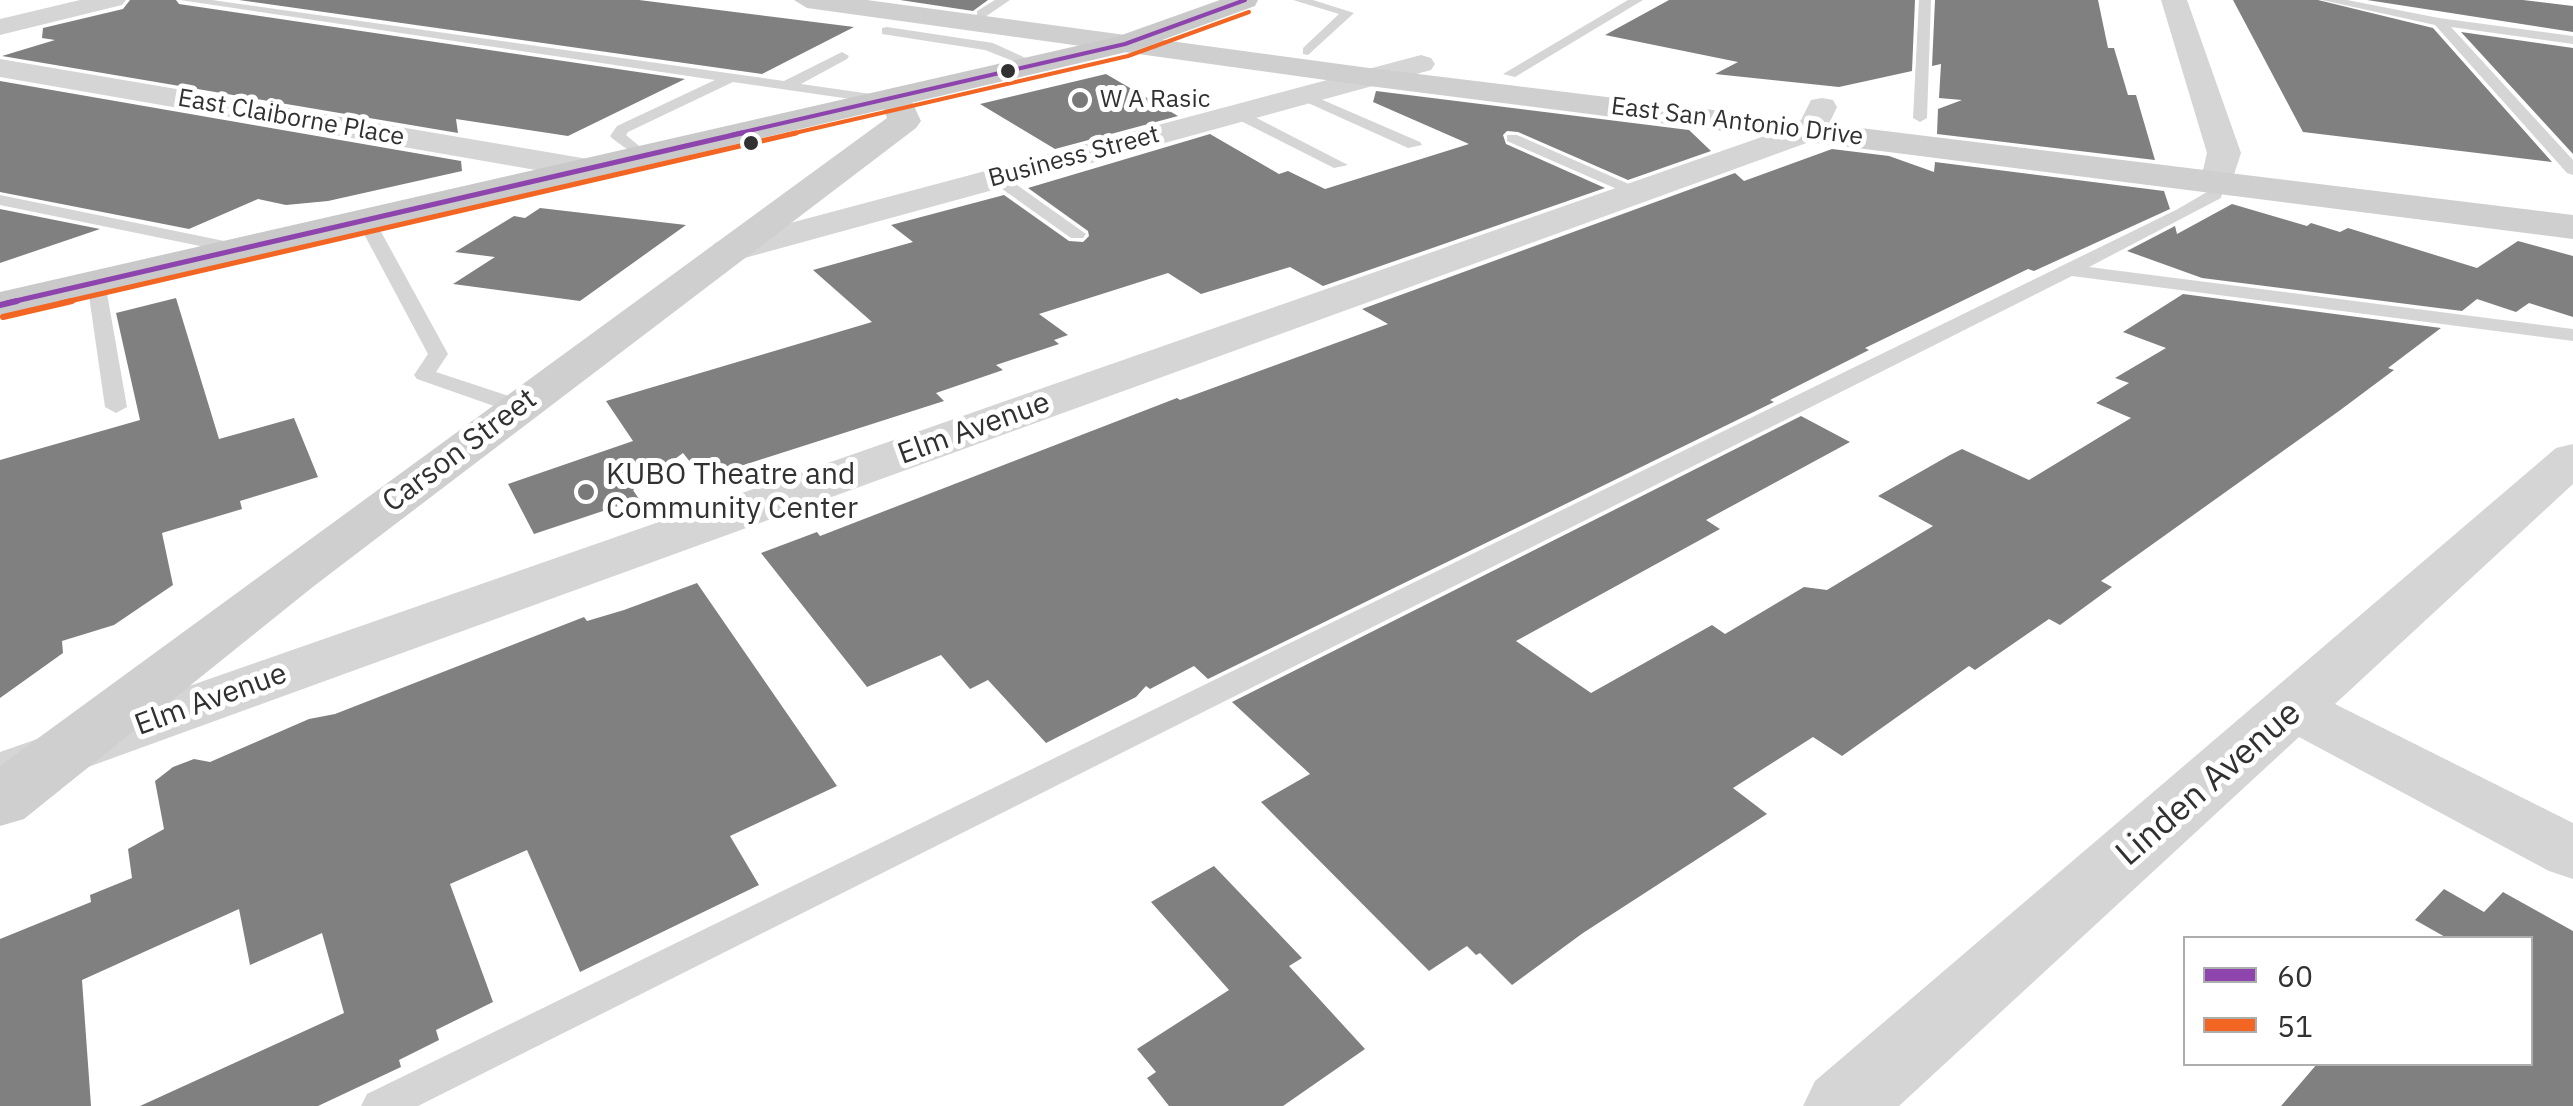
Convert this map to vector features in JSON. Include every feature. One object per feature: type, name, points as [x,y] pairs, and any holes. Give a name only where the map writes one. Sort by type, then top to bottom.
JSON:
[{"type":"main road","name":"East San Antonio Drive","points":[[807,0],[894,21],[942,20],[1141,40],[1308,51],[2221,168],[2573,196]]},
{"type":"main road","points":[[0,304],[1036,66],[1141,40],[1245,0]]},
{"type":"main road","name":"East San Antonio Drive","points":[[894,21],[940,9],[993,7],[1141,40],[1369,77],[1817,119],[1920,118],[2573,227]]},
{"type":"main road","name":"Carson Street","points":[[0,801],[519,406],[904,120],[890,99]]},
{"type":"street","points":[[0,27],[113,0]]},
{"type":"street","points":[[2174,0],[2221,168]]},
{"type":"street","name":"Business Street","points":[[728,251],[1420,64]]},
{"type":"street","name":"East Claiborne Place","points":[[0,68],[582,168]]},
{"type":"street","name":"Elm Avenue","points":[[0,776],[1640,192],[1817,119]]},
{"type":"street","name":"Linden Avenue","points":[[1843,1106],[2573,458]]},
{"type":"street","points":[[2295,708],[2573,853]]},
{"type":"lane","points":[[186,0],[890,99]]},
{"type":"lane","points":[[1299,0],[1348,13],[1308,51]]},
{"type":"lane","points":[[1510,74],[1637,0]]},
{"type":"lane","points":[[1920,118],[1925,0]]},
{"type":"lane","points":[[2328,0],[2440,22],[2573,40]]},
{"type":"lane","points":[[870,41],[894,21],[988,46],[1036,66]]},
{"type":"lane","points":[[2440,22],[2573,170]]},
{"type":"lane","points":[[786,86],[842,56]]},
{"type":"lane","points":[[642,155],[618,136],[622,129],[732,78]]},
{"type":"lane","points":[[1302,95],[1414,144]]},
{"type":"lane","points":[[1236,113],[1340,164]]},
{"type":"lane","points":[[1512,138],[1640,192]]},
{"type":"lane","points":[[380,1106],[2182,214],[2215,194],[2221,168]]},
{"type":"lane","points":[[997,178],[1077,234]]},
{"type":"lane","points":[[0,200],[239,248]]},
{"type":"lane","points":[[365,220],[438,354],[424,374],[519,406]]},
{"type":"lane","points":[[2068,270],[2573,336]]},
{"type":"lane","points":[[96,282],[116,407]]},
{"type":"building","points":[[130,0],[176,0],[179,4],[685,79],[568,136],[456,119],[458,133],[2,56],[55,40],[42,38],[43,28],[123,9]]},
{"type":"building","points":[[239,0],[639,0],[854,27],[762,74]]},
{"type":"building","points":[[900,0],[988,0],[973,11]]},
{"type":"building","points":[[1669,0],[1915,0],[1912,71],[1839,87],[1715,74],[1738,62],[1605,35]]},
{"type":"building","points":[[1935,0],[2098,0],[2108,48],[2114,48],[2128,95],[2136,95],[2155,160],[1937,134],[1938,109],[1962,100],[1939,98],[1941,64],[1932,66]]},
{"type":"building","points":[[2233,0],[2318,0],[2433,28],[2552,162],[2303,132]]},
{"type":"building","points":[[2367,0],[2523,0],[2573,6],[2573,32]]},
{"type":"building","points":[[2461,32],[2573,48],[2573,154]]},
{"type":"building","name":"W A Rasic","points":[[1106,74],[1178,116],[1055,149],[980,104]]},
{"type":"building","points":[[0,81],[461,161],[462,171],[328,201],[286,205],[258,199],[189,229],[0,192]]},
{"type":"building","points":[[1376,91],[1689,130],[1711,151],[1628,180],[1518,132],[1507,131],[1503,135],[1506,144],[1605,188],[1323,286],[1290,267],[1201,294],[1168,273],[1039,314],[1068,335],[1054,340],[1059,344],[996,365],[1003,370],[936,393],[944,401],[703,478],[683,453],[633,490],[639,499],[534,534],[508,484],[633,441],[606,401],[872,322],[813,270],[913,242],[891,225],[1004,195],[1069,241],[1083,242],[1088,231],[1028,188],[1210,134],[1279,174],[1288,171],[1325,189],[1469,144],[1373,102]]},
{"type":"building","points":[[1832,149],[1889,156],[1934,172],[1935,162],[2164,191],[2170,209],[2034,271],[2028,269],[1865,348],[1869,350],[1770,400],[1774,402],[1208,679],[1194,666],[1150,689],[1146,686],[1136,697],[1046,743],[988,680],[970,689],[941,655],[867,687],[761,553],[817,532],[820,536],[1177,398],[1388,324],[1362,309],[1735,173],[1744,181]]},
{"type":"building","points":[[2232,204],[2307,226],[2311,223],[2340,232],[2348,228],[2477,268],[2518,241],[2573,256],[2573,317],[2529,303],[2516,312],[2477,299],[2462,311],[2202,278],[2127,251],[2175,226],[2177,234]]},
{"type":"building","points":[[540,208],[686,225],[580,301],[453,284],[495,257],[455,252],[514,216],[525,218]]},
{"type":"building","points":[[0,209],[100,229],[0,263]]},
{"type":"building","points":[[2183,294],[2441,328],[2339,411],[2101,581],[2112,587],[2060,625],[2049,619],[1975,670],[1969,666],[1842,756],[1813,737],[1733,788],[1767,814],[1583,933],[1512,985],[1480,953],[1476,955],[1467,946],[1429,971],[1261,802],[1310,774],[1232,702],[1801,416],[1850,442],[1706,520],[1720,529],[1516,641],[1591,693],[1712,625],[1725,634],[1804,587],[1827,590],[1933,526],[1878,496],[1950,455],[1962,449],[2029,480],[2131,418],[2096,403],[2129,383],[2115,378],[2166,348],[2123,332]]},
{"type":"building","points":[[176,298],[219,439],[294,418],[318,477],[240,501],[242,509],[162,533],[173,585],[114,625],[62,641],[63,653],[0,698],[0,460],[140,420],[116,313]]},
{"type":"building","points":[[697,583],[837,786],[730,836],[759,885],[580,972],[527,850],[450,884],[493,1002],[436,1030],[439,1040],[399,1060],[401,1067],[318,1106],[140,1106],[344,1013],[322,933],[250,965],[239,909],[82,980],[91,1106],[0,1106],[0,939],[91,902],[90,895],[132,878],[128,849],[164,829],[155,781],[173,767],[194,759],[210,762],[309,719],[335,714],[584,617],[587,621],[624,610]]},
{"type":"building","points":[[1214,866],[1302,958],[1289,966],[1365,1049],[1283,1106],[1169,1106],[1147,1078],[1156,1072],[1137,1049],[1229,990],[1151,902]]},
{"type":"building","points":[[2444,889],[2484,912],[2503,892],[2573,931],[2573,1106],[2281,1106],[2315,1066],[2533,1066],[2533,936],[2443,936],[2415,920]]},
{"type":"transit line","name":"60","points":[[0,305],[1125,44],[1245,0]]},
{"type":"transit line","name":"51","points":[[3,317],[1128,56],[1249,12]]},
{"type":"place","name":"W A Rasic","points":[[1080,100]]},
{"type":"place","name":"KUBO Theatre and Community Center","points":[[586,492]]}]
